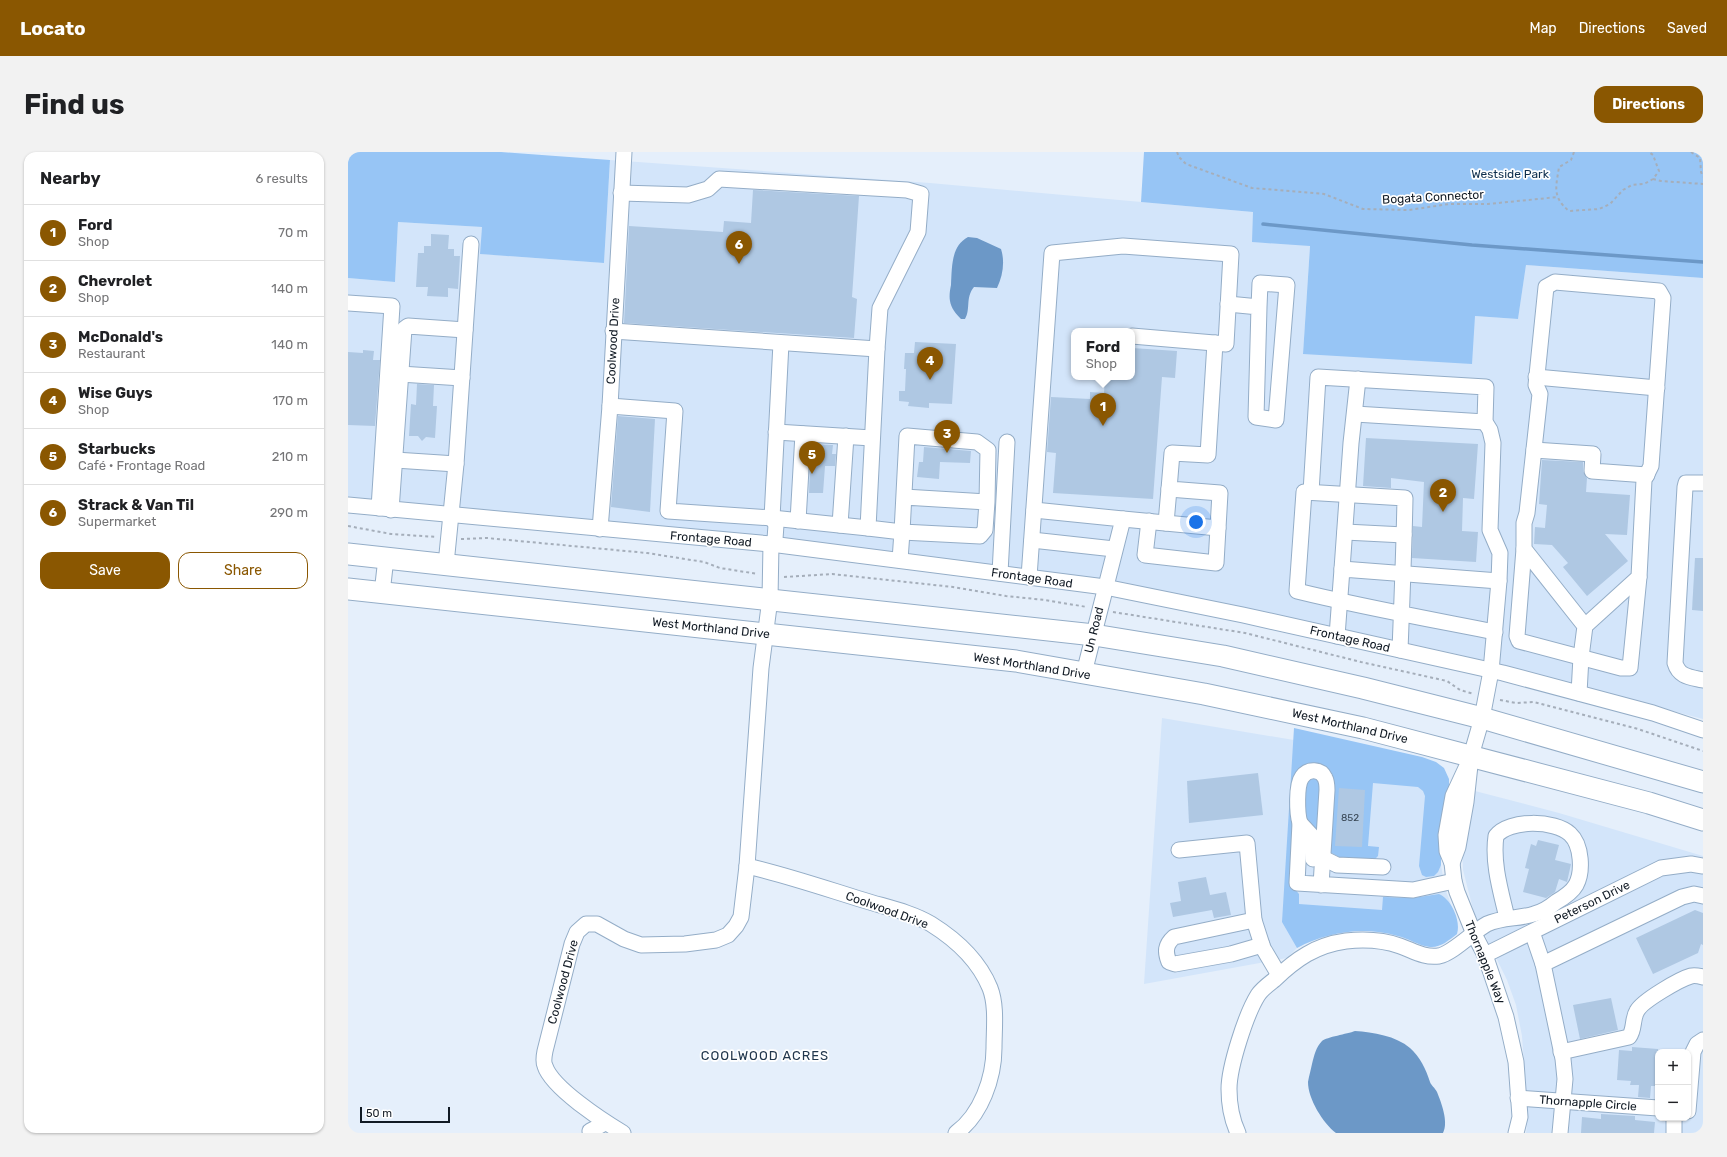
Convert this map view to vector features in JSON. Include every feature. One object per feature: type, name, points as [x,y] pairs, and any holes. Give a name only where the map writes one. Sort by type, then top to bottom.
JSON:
[{"type":"highway","points":[[348,554],[1094,635],[1223,656],[1363,688],[1482,718],[1703,782]]},
{"type":"highway","name":"West Morthland Drive","points":[[348,589],[1016,661],[1204,694],[1363,728],[1649,803],[1703,820]]},
{"type":"street","name":"Coolwood Drive","points":[[600,529],[610,406],[624,152]]},
{"type":"street","points":[[621,193],[688,195],[708,189],[719,179],[907,190],[921,194],[918,232],[880,308],[868,528]]},
{"type":"street","points":[[446,564],[456,464],[471,244]]},
{"type":"street","points":[[1029,577],[1052,253],[1123,246],[1231,254],[1226,344],[1135,336]]},
{"type":"street","points":[[1555,282],[1659,291],[1663,298],[1657,388],[1651,466],[1644,480],[1639,577],[1630,668],[1621,668],[1581,656],[1519,641],[1517,636],[1524,549],[1524,523],[1527,513],[1540,394],[1536,385],[1536,377],[1546,287],[1555,282]]},
{"type":"street","points":[[1260,283],[1287,285],[1276,420],[1256,417],[1259,307],[1260,283]]},
{"type":"street","points":[[348,303],[392,306],[385,509]]},
{"type":"street","points":[[1228,304],[1259,307]]},
{"type":"street","points":[[385,509],[395,460],[404,329],[408,326],[465,330]]},
{"type":"street","points":[[613,331],[877,349]]},
{"type":"street","points":[[772,518],[781,343]]},
{"type":"street","points":[[1166,523],[1172,453],[1208,455],[1215,343]]},
{"type":"street","points":[[400,374],[462,378]]},
{"type":"street","points":[[1311,492],[1318,377],[1486,387],[1485,422],[1356,414]]},
{"type":"street","points":[[1536,377],[1657,388]]},
{"type":"street","points":[[1337,636],[1351,443],[1356,414],[1358,380]]},
{"type":"street","points":[[610,406],[674,411],[668,511],[772,518],[902,532],[980,536],[985,530],[988,450],[977,442],[907,436],[904,497],[902,532],[900,560]]},
{"type":"street","name":"Thornapple Way","points":[[1485,422],[1490,430],[1493,443],[1490,530],[1500,553],[1495,632],[1491,671],[1482,718],[1471,756],[1466,802],[1458,847],[1452,863],[1454,881],[1474,934],[1485,955],[1506,1017],[1516,1062],[1520,1117],[1516,1133]]},
{"type":"street","points":[[776,432],[872,438]]},
{"type":"street","points":[[798,521],[803,434]]},
{"type":"street","points":[[840,525],[846,436]]},
{"type":"street","points":[[1000,573],[1008,442]]},
{"type":"street","points":[[1534,450],[1594,454],[1592,471],[1646,475]]},
{"type":"street","points":[[395,460],[456,464]]},
{"type":"street","points":[[1703,483],[1690,482],[1686,483],[1685,487],[1675,663],[1676,668],[1683,676],[1703,680]]},
{"type":"street","points":[[1149,521],[1145,555],[1216,563],[1220,493],[1169,489]]},
{"type":"street","points":[[1400,650],[1401,614],[1403,573],[1405,498],[1304,492],[1297,590],[1340,602],[1401,614],[1495,632]]},
{"type":"street","points":[[904,497],[987,502]]},
{"type":"street","name":"Frontage Road","points":[[348,505],[451,516],[771,544],[1105,587],[1337,636],[1491,671],[1579,693],[1703,730]]},
{"type":"street","points":[[1034,510],[1218,528]]},
{"type":"street","name":"Coolwood Drive","points":[[623,1133],[605,1123],[557,1084],[548,1073],[544,1065],[545,1051],[572,944],[577,932],[586,924],[596,924],[624,940],[641,945],[685,944],[716,940],[728,934],[741,918],[747,866],[762,668],[770,599],[771,544],[776,539],[776,525],[772,518]]},
{"type":"street","name":"Un Road","points":[[1084,673],[1122,519]]},
{"type":"street","points":[[1345,532],[1404,535]]},
{"type":"street","points":[[1032,540],[1114,549]]},
{"type":"street","points":[[1524,549],[1585,626]]},
{"type":"street","points":[[382,593],[386,558]]},
{"type":"street","points":[[1342,569],[1498,581]]},
{"type":"street","points":[[1579,693],[1581,656],[1585,626],[1639,577]]},
{"type":"street","points":[[1315,771],[1323,774],[1327,780],[1327,790],[1323,858],[1310,884],[1298,815],[1300,783],[1302,777],[1307,772],[1315,771]]},
{"type":"street","points":[[1238,1133],[1234,1124],[1229,1089],[1235,1056],[1245,1022],[1258,994],[1303,956],[1330,945],[1346,941],[1362,940],[1400,946],[1428,957],[1442,955],[1488,924],[1507,918],[1534,914],[1556,902],[1575,886],[1581,864],[1575,838],[1569,832],[1540,824],[1525,823],[1498,832],[1494,844],[1496,864],[1507,918]]},
{"type":"street","points":[[1179,850],[1247,843],[1254,920],[1262,945],[1279,975]]},
{"type":"street","points":[[1323,858],[1337,865],[1383,867]]},
{"type":"street","name":"Peterson Drive","points":[[1485,955],[1661,868],[1691,864],[1703,866]]},
{"type":"street","name":"Coolwood Drive","points":[[747,866],[824,887],[916,917],[931,924],[975,962],[984,975],[990,989],[994,1019],[994,1053],[986,1093],[970,1120],[956,1133]]},
{"type":"street","points":[[1310,884],[1413,890],[1454,881]]},
{"type":"street","points":[[1543,964],[1682,897],[1694,894],[1703,896]]},
{"type":"street","points":[[1254,920],[1174,937],[1168,942],[1165,954],[1169,962],[1175,964],[1231,954],[1262,945]]},
{"type":"street","points":[[1532,932],[1543,964],[1565,1079],[1560,1133]]},
{"type":"street","points":[[1561,1052],[1629,1037],[1632,1032],[1636,1012],[1640,1006],[1654,996],[1689,977],[1703,977]]},
{"type":"street","points":[[1693,1111],[1693,1052],[1697,1044],[1703,1040]]},
{"type":"street","name":"Thornapple Circle","points":[[1518,1098],[1655,1108]]},
{"type":"street","points":[[1674,1121],[1674,1133]]},
{"type":"street","points":[[591,1133],[590,1131],[605,1123]]},
{"type":"path","name":"Bogata Connector","points":[[1177,152],[1186,164],[1252,188],[1324,194],[1363,209],[1409,210],[1449,204],[1488,204],[1558,197]]},
{"type":"path","points":[[1574,152],[1571,160],[1559,167],[1556,191],[1560,203],[1569,211],[1599,209],[1610,204],[1623,190],[1632,185],[1644,184],[1653,179],[1659,171],[1650,152]]},
{"type":"path","points":[[1691,152],[1700,158],[1703,177]]},
{"type":"path","points":[[1653,179],[1703,184]]},
{"type":"shaded area","points":[[610,160],[930,183],[1253,212],[1253,242],[1310,245],[1303,354],[1475,316],[1518,319],[1526,265],[1703,278],[1703,719],[1457,654],[1224,603],[1078,577],[502,513],[348,498],[348,278],[395,282],[398,222],[482,227],[481,254],[604,263]]},
{"type":"shaded area","points":[[968,237],[977,238],[1001,249],[1003,268],[1001,279],[997,288],[974,287],[971,291],[969,299],[967,315],[965,319],[961,319],[951,306],[950,293],[952,264],[955,251],[962,241]]},
{"type":"shaded area","points":[[1162,718],[1425,762],[1441,850],[1441,865],[1445,888],[1458,924],[1457,934],[1444,944],[1430,947],[1387,933],[1350,931],[1308,942],[1297,948],[1287,958],[1144,984]]},
{"type":"shaded area","points":[[1475,791],[1559,813],[1703,856],[1703,1133],[1526,1133],[1528,1117],[1522,1036],[1516,1005],[1507,980],[1474,913],[1463,870],[1462,846],[1470,805]]},
{"type":"shaded area","points":[[1355,1031],[1369,1032],[1398,1040],[1417,1055],[1437,1092],[1444,1112],[1445,1128],[1443,1133],[1336,1133],[1331,1129],[1321,1117],[1313,1103],[1309,1089],[1308,1082],[1314,1055],[1322,1041]]},
{"type":"green space","points":[[348,152],[501,152],[610,160],[604,263],[480,254],[482,227],[398,222],[395,282],[348,278]]},
{"type":"green space","name":"Westside Park","points":[[1144,152],[1703,152],[1703,278],[1526,265],[1518,319],[1475,316],[1472,364],[1303,354],[1310,246],[1252,242],[1253,212],[1141,202]]},
{"type":"green space","points":[[1294,728],[1422,757],[1436,762],[1444,768],[1449,779],[1441,850],[1441,865],[1438,872],[1434,876],[1426,877],[1422,875],[1419,866],[1425,796],[1423,791],[1418,787],[1373,783],[1368,846],[1379,847],[1378,856],[1375,859],[1339,857],[1330,852],[1332,785],[1304,767],[1294,888],[1299,894],[1299,904],[1382,910],[1383,897],[1413,898],[1439,894],[1448,901],[1454,911],[1458,923],[1457,934],[1448,941],[1441,945],[1430,947],[1402,937],[1385,933],[1359,931],[1346,932],[1321,938],[1297,948],[1282,922]]},
{"type":"green space","points":[[1310,776],[1321,779],[1317,860],[1304,818],[1303,807],[1305,785]]},
{"type":"building","points":[[753,190],[859,196],[852,297],[857,299],[854,338],[624,323],[629,226],[723,232],[724,221],[751,223]]},
{"type":"building","points":[[431,234],[449,235],[448,249],[454,249],[454,256],[460,256],[458,289],[448,288],[448,297],[427,296],[428,287],[416,287],[418,253],[424,253],[424,246],[431,246]]},
{"type":"building","points":[[915,342],[956,344],[952,404],[929,403],[929,408],[908,406],[909,402],[899,401],[899,391],[905,391],[905,353],[914,353]]},
{"type":"building","points":[[1135,348],[1177,351],[1175,378],[1162,377],[1153,499],[1053,493],[1056,453],[1047,452],[1051,397],[1090,399],[1090,392],[1104,393],[1105,380],[1135,380]]},
{"type":"building","points":[[363,350],[374,351],[373,360],[380,360],[375,426],[348,425],[348,352],[363,353]]},
{"type":"building","points":[[417,384],[434,385],[433,406],[437,406],[435,438],[426,437],[422,441],[418,436],[409,436],[411,404],[416,405]]},
{"type":"building","points":[[618,416],[655,419],[650,512],[611,507]]},
{"type":"building","points":[[1366,438],[1478,444],[1474,499],[1463,498],[1462,531],[1478,532],[1476,562],[1412,558],[1413,526],[1422,527],[1424,482],[1391,478],[1391,488],[1363,486]]},
{"type":"building","points":[[811,444],[833,445],[832,454],[836,454],[835,466],[825,466],[823,493],[809,493]]},
{"type":"building","points":[[924,447],[971,451],[970,463],[940,462],[939,479],[917,477],[919,462],[923,462]]},
{"type":"building","points":[[1542,460],[1583,462],[1583,471],[1587,478],[1586,492],[1630,495],[1627,535],[1605,534],[1628,561],[1587,596],[1563,567],[1568,563],[1552,545],[1534,544],[1535,527],[1545,528],[1547,505],[1539,504]]},
{"type":"building","points":[[1695,558],[1703,558],[1703,611],[1692,610]]},
{"type":"building","points":[[1258,773],[1263,815],[1189,823],[1187,781]]},
{"type":"building","points":[[1339,788],[1365,790],[1362,847],[1335,846]]},
{"type":"building","points":[[1538,840],[1559,845],[1555,860],[1571,864],[1567,882],[1559,879],[1555,892],[1546,898],[1523,892],[1529,869],[1525,868],[1531,844],[1536,846]]},
{"type":"building","points":[[1206,877],[1210,895],[1226,892],[1231,915],[1214,918],[1212,910],[1173,917],[1170,903],[1181,901],[1178,882]]},
{"type":"building","points":[[1695,910],[1703,913],[1703,945],[1701,944],[1698,953],[1653,974],[1636,938]]},
{"type":"building","points":[[1611,998],[1618,1030],[1580,1039],[1573,1005]]},
{"type":"building","points":[[1632,1047],[1658,1049],[1655,1049],[1655,1086],[1651,1086],[1650,1098],[1638,1097],[1639,1085],[1630,1085],[1631,1081],[1617,1080],[1619,1050],[1632,1051]]},
{"type":"building","points":[[1601,1114],[1635,1116],[1635,1120],[1655,1122],[1654,1133],[1581,1133],[1582,1117],[1601,1119]]},
{"type":"waterway","points":[[1263,224],[1472,245],[1703,262]]},
{"type":"place","name":"Strack & Van Til","points":[[739,264]]},
{"type":"place","name":"Wise Guys","points":[[930,380]]},
{"type":"place","name":"Ford","points":[[1103,426]]},
{"type":"place","name":"McDonald's","points":[[947,453]]},
{"type":"place","name":"Starbucks","points":[[812,474]]},
{"type":"place","name":"Chevrolet","points":[[1443,512]]},
{"type":"district","name":"COOLWOOD ACRES","points":[[765,1055]]}]
